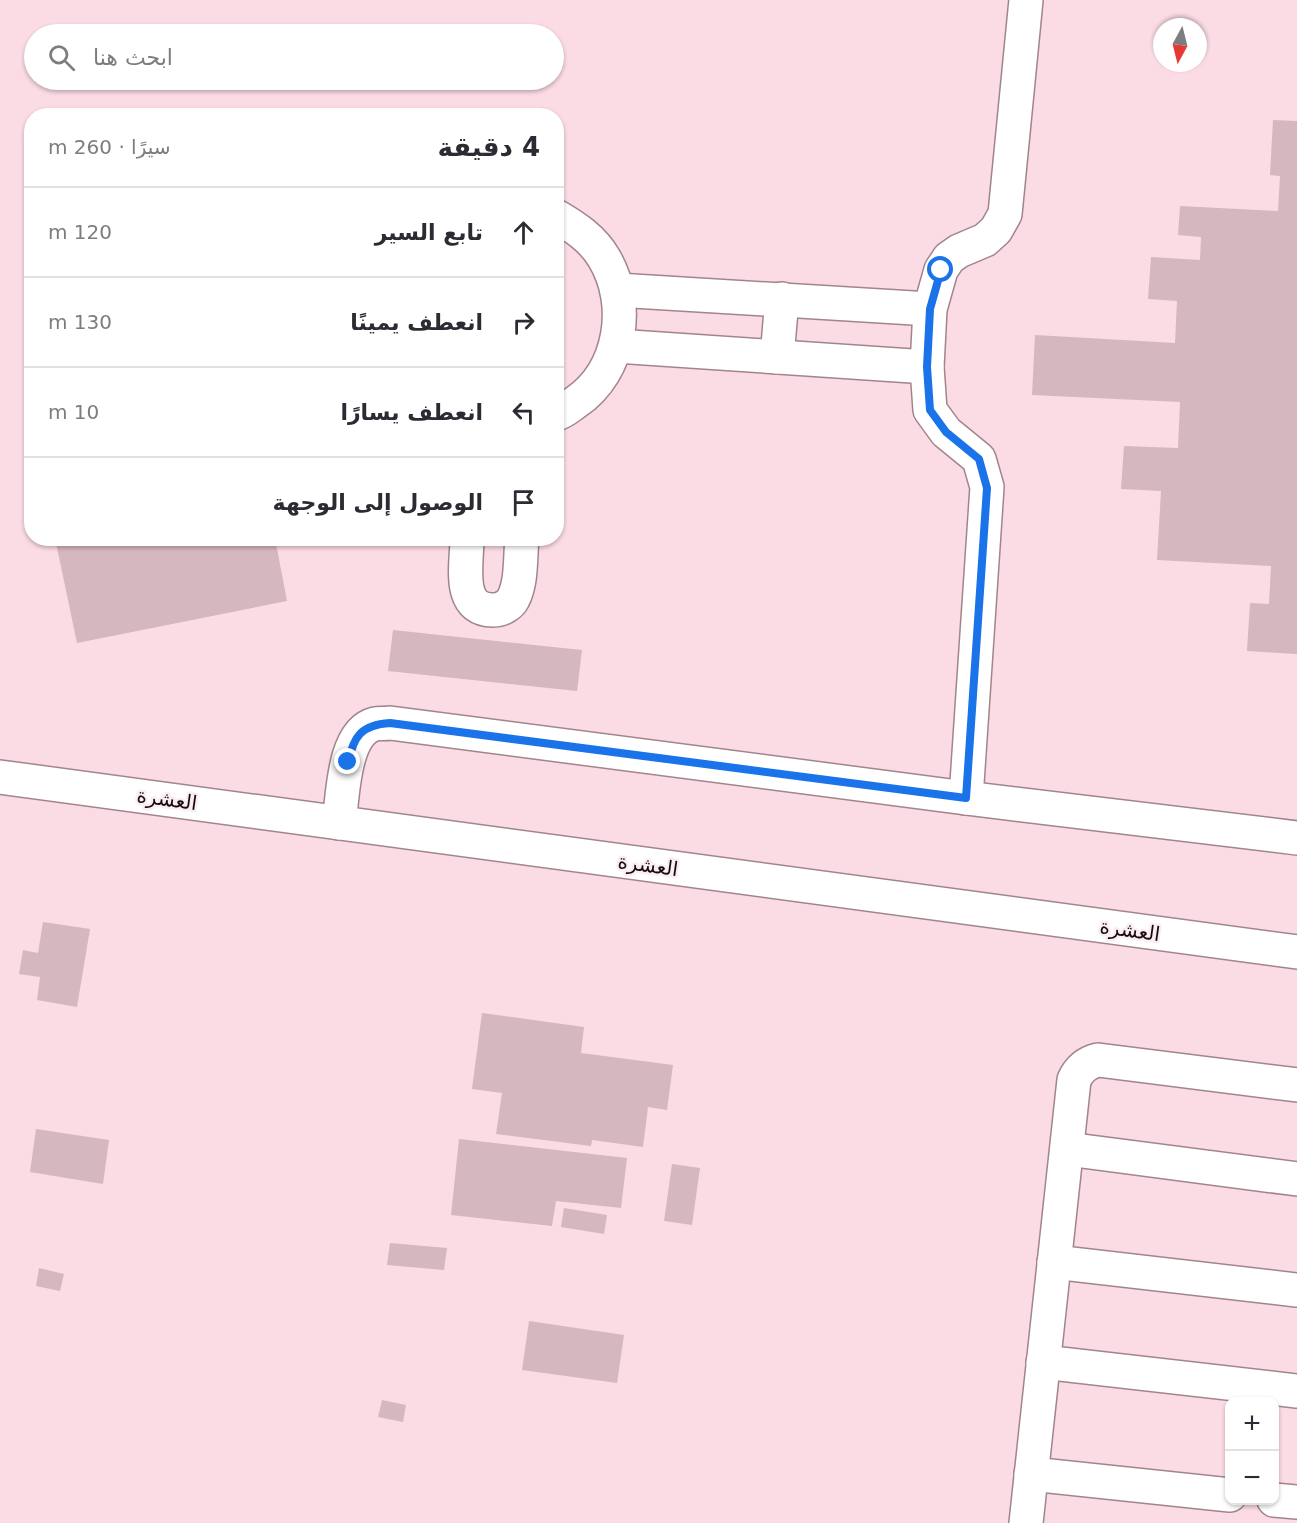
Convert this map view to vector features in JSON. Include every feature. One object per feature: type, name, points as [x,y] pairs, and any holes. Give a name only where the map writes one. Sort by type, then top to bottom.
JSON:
[{"type":"street","points":[[966,798],[987,488],[979,459],[946,432],[930,410],[927,367],[930,309],[941,270],[949,258],[985,240],[996,230],[1005,214],[1026,0]]},
{"type":"street","points":[[564,221],[582,232],[604,258],[617,290],[620,318],[616,346],[604,373],[585,396],[564,409]]},
{"type":"street","points":[[617,290],[930,309]]},
{"type":"street","points":[[777,357],[782,300]]},
{"type":"street","points":[[616,346],[927,367]]},
{"type":"street","points":[[467,546],[466,589],[472,603],[485,610],[500,610],[512,602],[517,588],[521,546]]},
{"type":"street","points":[[339,823],[352,745],[360,732],[374,724],[382,724],[1297,838]]},
{"type":"street","name":"العشرة","points":[[0,777],[1297,952]]},
{"type":"street","points":[[1026,1523],[1074,1080],[1077,1072],[1090,1062],[1098,1060],[1297,1085]]},
{"type":"street","points":[[1067,1149],[1297,1179]]},
{"type":"street","points":[[1054,1262],[1297,1290]]},
{"type":"street","points":[[1043,1362],[1297,1391]]},
{"type":"street","points":[[1031,1474],[1225,1494]]},
{"type":"street","points":[[1279,1500],[1297,1502]]},
{"type":"building","points":[[1273,120],[1297,121],[1297,654],[1247,651],[1250,603],[1269,604],[1271,566],[1157,560],[1161,491],[1121,489],[1124,446],[1178,448],[1180,402],[1032,395],[1035,335],[1175,343],[1177,301],[1148,299],[1151,257],[1200,260],[1201,237],[1178,235],[1180,206],[1278,211],[1280,176],[1270,175]]},
{"type":"building","points":[[57,546],[277,546],[287,601],[77,643]]},
{"type":"building","points":[[393,630],[582,650],[577,691],[388,671]]},
{"type":"building","points":[[43,922],[90,929],[77,1007],[37,1000],[40,977],[19,974],[23,950],[38,953]]},
{"type":"building","points":[[482,1013],[584,1027],[581,1053],[673,1065],[667,1110],[648,1107],[643,1147],[592,1140],[591,1146],[496,1134],[502,1093],[472,1089]]},
{"type":"building","points":[[36,1129],[109,1140],[103,1184],[30,1172]]},
{"type":"building","points":[[459,1139],[627,1158],[621,1208],[556,1201],[552,1226],[451,1215]]},
{"type":"building","points":[[672,1164],[700,1168],[692,1225],[664,1221]]},
{"type":"building","points":[[564,1208],[607,1215],[604,1234],[561,1227]]},
{"type":"building","points":[[390,1243],[447,1248],[444,1270],[387,1265]]},
{"type":"building","points":[[39,1268],[64,1274],[60,1291],[36,1286]]},
{"type":"building","points":[[529,1321],[624,1335],[617,1383],[522,1370]]},
{"type":"building","points":[[382,1400],[406,1405],[403,1422],[378,1417]]},
{"type":"route","points":[[348,762],[352,745],[360,732],[374,724],[390,723],[966,798],[987,488],[979,459],[946,432],[930,410],[927,367],[930,309],[941,270]]}]
